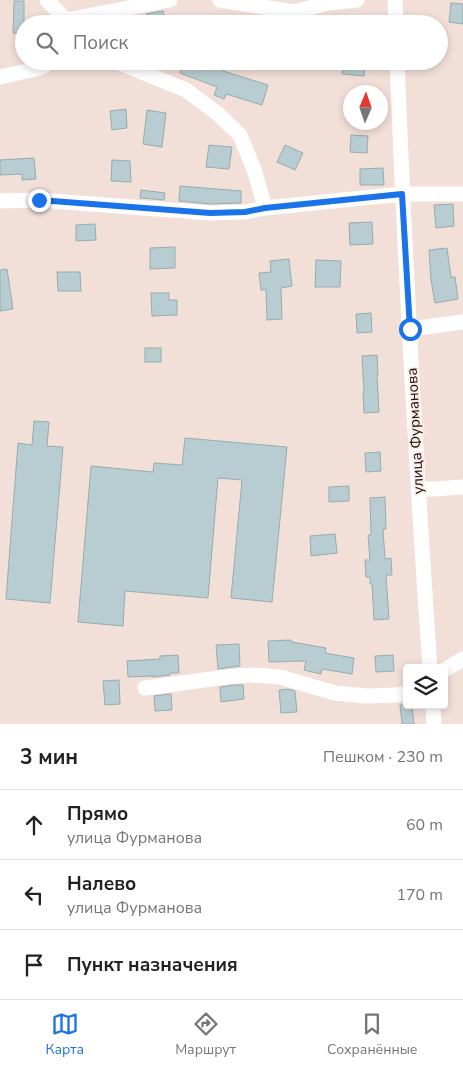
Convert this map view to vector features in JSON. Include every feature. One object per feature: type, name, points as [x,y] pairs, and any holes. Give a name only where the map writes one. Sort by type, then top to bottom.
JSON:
[{"type":"street","points":[[47,0],[61,15]]},
{"type":"street","points":[[100,15],[170,0]]},
{"type":"street","points":[[220,0],[294,12],[328,3],[357,0]]},
{"type":"street","points":[[395,0],[396,15]]},
{"type":"street","points":[[0,77],[31,70]]},
{"type":"street","points":[[137,70],[186,90],[218,114],[240,134],[255,172],[265,208]]},
{"type":"street","name":"улица Фурманова","points":[[397,70],[418,490],[430,664]]},
{"type":"street","points":[[0,201],[39,200],[210,213],[245,212],[265,208],[402,194],[463,194]]},
{"type":"street","points":[[410,329],[463,322]]},
{"type":"street","points":[[418,490],[463,487]]},
{"type":"street","points":[[448,668],[463,660]]},
{"type":"street","points":[[145,688],[255,675],[280,677],[335,693],[367,696],[403,694]]},
{"type":"street","points":[[433,709],[434,724]]},
{"type":"building","points":[[14,1],[24,1],[24,15],[15,15],[15,33],[13,33]]},
{"type":"building","points":[[451,3],[463,4],[463,24],[449,22]]},
{"type":"building","points":[[163,11],[164,15],[146,15]]},
{"type":"building","points":[[181,70],[223,70],[268,85],[262,105],[226,94],[224,99],[214,95],[217,87],[180,73]]},
{"type":"building","points":[[342,70],[364,70],[364,76],[342,74]]},
{"type":"building","points":[[126,109],[127,128],[112,130],[110,111]]},
{"type":"building","points":[[147,110],[166,113],[162,147],[143,144]]},
{"type":"building","points":[[351,135],[368,136],[367,153],[350,152]]},
{"type":"building","points":[[209,145],[232,147],[229,169],[206,167]]},
{"type":"building","points":[[285,145],[303,153],[295,170],[277,162]]},
{"type":"building","points":[[34,158],[36,179],[22,180],[22,174],[0,175],[0,160]]},
{"type":"building","points":[[112,160],[130,161],[131,182],[111,181]]},
{"type":"building","points":[[383,168],[384,185],[360,185],[360,169]]},
{"type":"building","points":[[180,186],[241,191],[241,203],[210,204],[179,201]]},
{"type":"building","points":[[141,190],[165,193],[164,200],[140,198]]},
{"type":"building","points":[[453,204],[454,226],[436,228],[434,205]]},
{"type":"building","points":[[372,222],[373,244],[350,245],[349,223]]},
{"type":"building","points":[[95,224],[96,240],[76,241],[76,225]]},
{"type":"building","points":[[175,247],[175,268],[150,269],[150,248]]},
{"type":"building","points":[[447,248],[451,277],[455,277],[458,299],[435,303],[429,250]]},
{"type":"building","points":[[289,259],[292,286],[281,288],[282,319],[267,320],[266,290],[261,290],[259,273],[271,272],[270,261]]},
{"type":"building","points":[[316,260],[341,261],[340,287],[315,287]]},
{"type":"building","points":[[7,269],[13,309],[0,311],[0,270]]},
{"type":"building","points":[[57,272],[80,272],[81,291],[58,291]]},
{"type":"building","points":[[151,293],[169,293],[169,300],[177,300],[177,315],[152,316]]},
{"type":"building","points":[[371,313],[372,332],[357,333],[356,314]]},
{"type":"building","points":[[145,348],[161,348],[161,362],[145,362]]},
{"type":"building","points":[[377,355],[379,412],[364,413],[362,356]]},
{"type":"building","points":[[34,421],[49,422],[47,446],[63,447],[50,603],[6,599],[18,443],[32,445]]},
{"type":"building","points":[[185,438],[287,447],[272,602],[231,598],[242,480],[218,478],[208,598],[125,591],[123,626],[78,622],[91,466],[153,472],[154,463],[182,465]]},
{"type":"building","points":[[380,452],[381,471],[366,472],[365,453]]},
{"type":"building","points":[[349,486],[349,501],[329,502],[329,487]]},
{"type":"building","points":[[385,497],[386,529],[383,529],[385,559],[391,558],[392,575],[386,575],[389,619],[374,620],[372,584],[370,584],[370,577],[366,577],[365,560],[370,560],[368,535],[371,535],[370,498]]},
{"type":"building","points":[[335,534],[337,553],[311,556],[310,536]]},
{"type":"building","points":[[291,640],[292,642],[326,648],[325,653],[354,658],[352,674],[322,669],[321,674],[304,670],[306,661],[269,662],[268,641]]},
{"type":"building","points":[[239,644],[240,666],[218,669],[216,645]]},
{"type":"building","points":[[178,655],[179,673],[153,677],[128,677],[127,661],[160,659],[160,656]]},
{"type":"building","points":[[393,655],[394,671],[376,672],[375,656]]},
{"type":"building","points":[[119,680],[120,704],[105,705],[103,681]]},
{"type":"building","points":[[243,685],[244,699],[221,702],[220,687]]},
{"type":"building","points":[[288,689],[295,691],[297,712],[281,713],[279,690]]},
{"type":"building","points":[[171,694],[172,710],[155,711],[154,696]]},
{"type":"building","points":[[400,705],[403,705],[403,709],[412,709],[414,724],[402,724]]},
{"type":"route","points":[[39,200],[210,213],[245,212],[265,208],[402,194],[410,329]]}]
